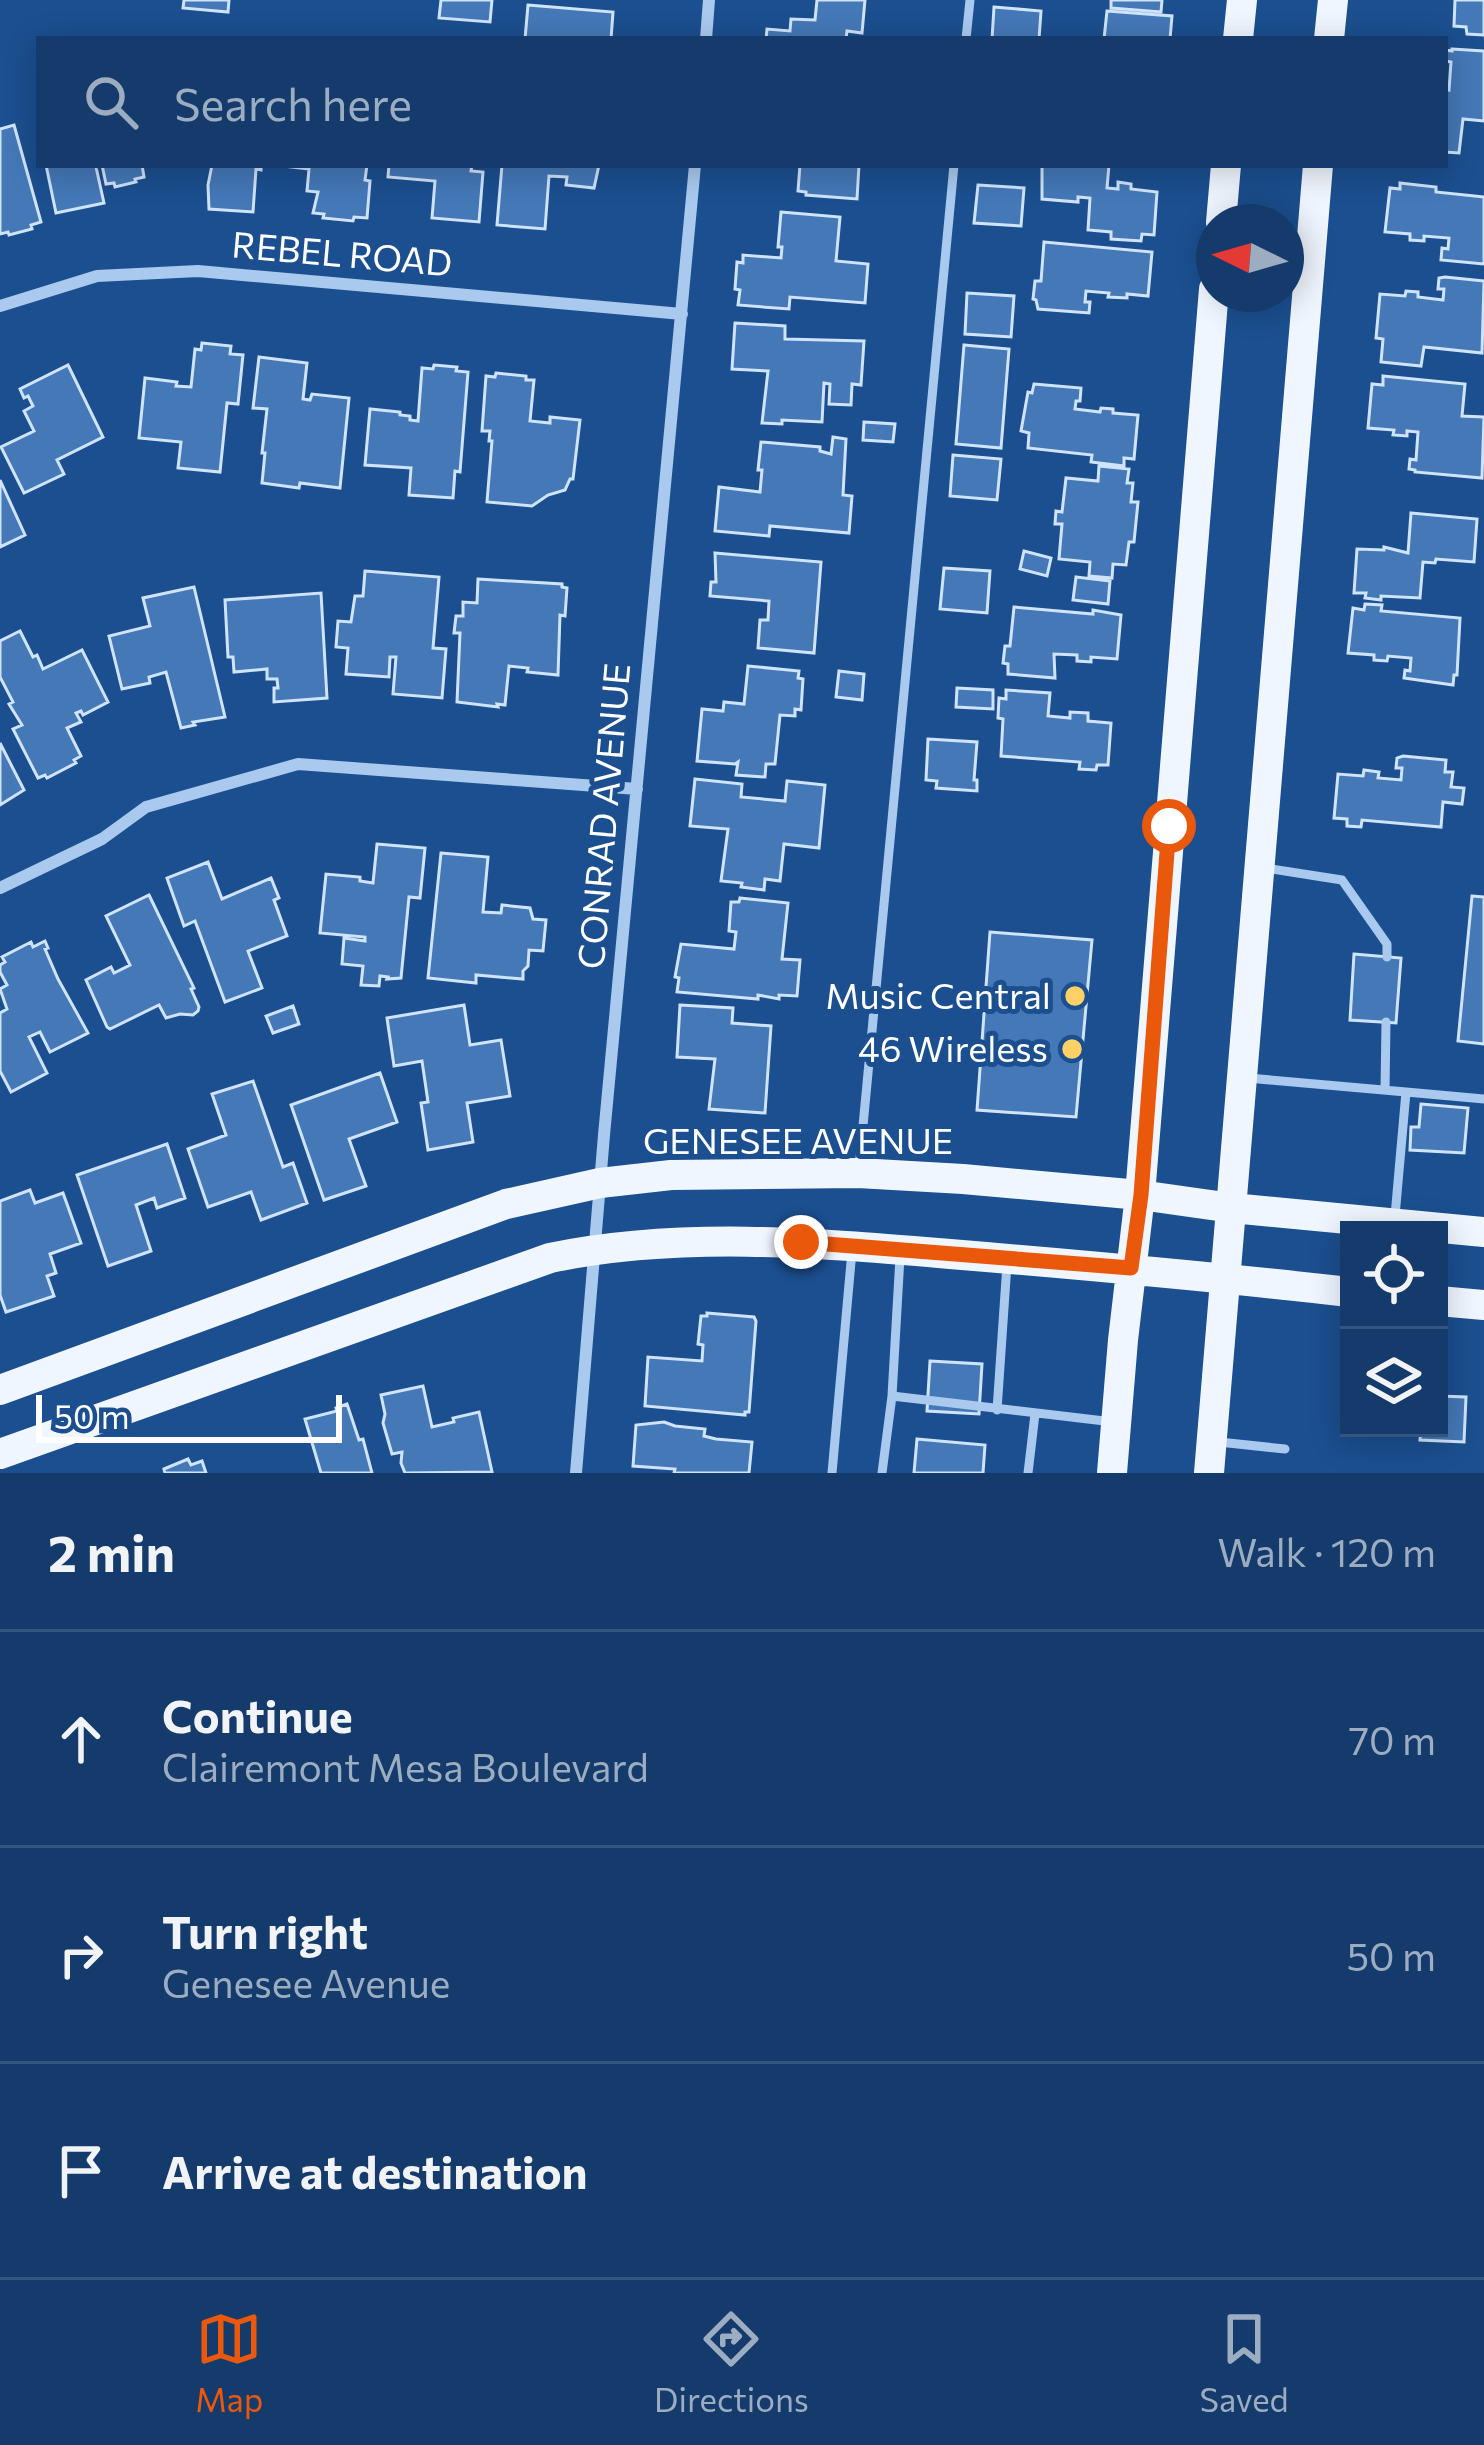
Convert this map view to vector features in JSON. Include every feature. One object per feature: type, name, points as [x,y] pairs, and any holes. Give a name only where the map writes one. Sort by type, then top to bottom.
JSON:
[{"type":"main road","points":[[1238,36],[1242,0]]},
{"type":"main road","points":[[1329,36],[1333,0]]},
{"type":"main road","points":[[1222,204],[1226,168]]},
{"type":"main road","points":[[1209,1473],[1318,168]]},
{"type":"main road","points":[[1112,1473],[1141,1195],[1212,312]]},
{"type":"main road","name":"GENESEE AVENUE","points":[[0,1390],[506,1204],[599,1183],[671,1175],[858,1173],[1141,1195],[1356,1221]]},
{"type":"main road","name":"GENESEE AVENUE","points":[[1448,1229],[1484,1232]]},
{"type":"main road","points":[[0,1454],[550,1258],[595,1249],[801,1242],[1131,1268],[1340,1291]]},
{"type":"main road","points":[[1448,1302],[1484,1305]]},
{"type":"street","points":[[706,36],[709,0]]},
{"type":"street","name":"CONRAD AVENUE","points":[[576,1473],[695,168]]},
{"type":"street","name":"REBEL ROAD","points":[[0,305],[97,276],[198,271],[682,314]]},
{"type":"street","points":[[0,888],[102,838],[146,807],[298,764],[638,789]]},
{"type":"lane","points":[[966,36],[970,0]]},
{"type":"lane","points":[[858,1173],[954,168]]},
{"type":"lane","points":[[1259,867],[1342,880],[1387,944],[1387,957]]},
{"type":"lane","points":[[1385,1090],[1386,1022]]},
{"type":"lane","points":[[1243,1078],[1484,1099]]},
{"type":"lane","points":[[1394,1221],[1406,1092]]},
{"type":"lane","points":[[832,1473],[852,1245]]},
{"type":"lane","points":[[881,1473],[892,1396],[900,1250]]},
{"type":"lane","points":[[997,1410],[1007,1258]]},
{"type":"lane","points":[[892,1396],[1117,1422]]},
{"type":"lane","points":[[1028,1473],[1035,1414]]},
{"type":"lane","points":[[1212,1441],[1286,1449]]},
{"type":"building","points":[[184,0],[229,0],[228,12],[183,8]]},
{"type":"building","points":[[441,0],[492,0],[490,22],[439,18]]},
{"type":"building","points":[[817,0],[865,0],[862,33],[766,36],[767,29],[790,31],[791,19],[815,20]]},
{"type":"building","points":[[1111,0],[1162,0],[1161,12],[1111,8]]},
{"type":"building","points":[[1455,0],[1484,0],[1484,35],[1467,34],[1466,27],[1454,26]]},
{"type":"building","points":[[528,5],[613,12],[611,36],[525,36]]},
{"type":"building","points":[[994,7],[1041,11],[1039,36],[992,36]]},
{"type":"building","points":[[1107,11],[1172,16],[1170,36],[1104,36]]},
{"type":"building","points":[[1448,50],[1484,51],[1484,121],[1463,119],[1459,153],[1448,152]]},
{"type":"building","points":[[14,125],[41,222],[9,235],[0,234],[0,129]]},
{"type":"building","points":[[47,168],[96,168],[104,203],[56,213]]},
{"type":"building","points":[[103,168],[142,168],[144,177],[136,182],[106,184]]},
{"type":"building","points":[[211,168],[261,168],[256,169],[253,212],[209,209]]},
{"type":"building","points":[[300,168],[367,168],[367,218],[354,217],[353,221],[313,213],[318,192],[307,191],[309,169]]},
{"type":"building","points":[[389,168],[483,172],[479,222],[432,218],[435,181],[388,177]]},
{"type":"building","points":[[502,168],[598,168],[594,188],[566,185],[567,177],[549,176],[545,229],[497,225]]},
{"type":"building","points":[[800,168],[859,168],[857,199],[798,191]]},
{"type":"building","points":[[1042,168],[1109,168],[1107,188],[1118,189],[1118,182],[1157,192],[1154,235],[1142,234],[1141,241],[1111,239],[1111,232],[1088,230],[1090,198],[1078,197],[1078,202],[1042,199]]},
{"type":"building","points":[[1400,183],[1484,197],[1484,264],[1441,260],[1449,238],[1410,240],[1410,234],[1385,232],[1390,188],[1400,189]]},
{"type":"building","points":[[978,185],[1024,188],[1021,226],[974,223]]},
{"type":"building","points":[[781,212],[840,217],[836,261],[868,264],[865,303],[790,297],[789,309],[738,305],[737,262],[743,263],[743,255],[781,258]]},
{"type":"building","points":[[1044,242],[1152,252],[1148,296],[1108,297],[1109,293],[1086,291],[1089,313],[1038,309],[1033,299],[1035,281],[1041,281]]},
{"type":"building","points":[[1439,278],[1484,281],[1482,353],[1424,347],[1421,366],[1381,362],[1383,339],[1376,338],[1380,294],[1418,292],[1418,297],[1443,300],[1444,289],[1438,289]]},
{"type":"building","points":[[967,293],[1014,296],[1011,337],[965,334]]},
{"type":"building","points":[[735,323],[785,326],[785,339],[864,341],[861,385],[852,384],[851,405],[829,404],[830,384],[824,383],[822,422],[762,423],[768,371],[732,369]]},
{"type":"building","points":[[202,343],[231,346],[230,354],[243,355],[238,404],[227,403],[220,472],[178,468],[181,442],[139,438],[145,378],[191,387],[195,349],[201,350]]},
{"type":"building","points":[[964,345],[1009,349],[1001,448],[956,444]]},
{"type":"building","points":[[259,357],[307,363],[303,399],[310,400],[312,394],[349,398],[340,488],[262,483],[267,409],[253,408]]},
{"type":"building","points":[[68,365],[103,437],[57,460],[64,474],[24,493],[1,447],[34,431],[24,411],[33,406],[20,389]]},
{"type":"building","points":[[434,365],[468,372],[460,472],[455,471],[453,498],[409,495],[411,468],[365,465],[370,409],[400,412],[418,421],[422,368],[433,369]]},
{"type":"building","points":[[496,373],[534,380],[530,421],[580,420],[573,479],[565,490],[532,506],[487,502],[492,441],[490,431],[482,431],[486,376]]},
{"type":"building","points":[[1383,376],[1465,384],[1462,416],[1484,417],[1482,478],[1415,472],[1409,469],[1410,459],[1416,460],[1418,432],[1393,435],[1394,430],[1368,428],[1372,384],[1383,385]]},
{"type":"building","points":[[1034,384],[1081,388],[1075,409],[1113,409],[1113,413],[1138,415],[1134,459],[1124,458],[1124,466],[1091,462],[1092,455],[1028,448],[1029,433],[1021,431],[1028,392],[1032,393]]},
{"type":"building","points":[[864,422],[895,424],[893,442],[863,440]]},
{"type":"building","points":[[833,437],[846,439],[843,495],[852,496],[849,533],[770,526],[769,536],[715,531],[719,487],[760,492],[761,442],[820,447],[831,454]]},
{"type":"building","points":[[953,455],[1001,459],[997,500],[950,496]]},
{"type":"building","points":[[1099,466],[1129,469],[1131,502],[1138,502],[1134,542],[1129,542],[1126,565],[1113,564],[1112,578],[1089,576],[1090,562],[1059,559],[1062,524],[1055,524],[1056,511],[1062,512],[1066,478],[1098,481]]},
{"type":"building","points":[[0,480],[25,535],[0,547]]},
{"type":"building","points":[[1411,513],[1477,519],[1474,562],[1423,562],[1420,598],[1381,596],[1381,600],[1354,593],[1357,549],[1384,547],[1408,553]]},
{"type":"building","points":[[1024,551],[1051,558],[1047,576],[1020,569]]},
{"type":"building","points":[[715,553],[821,562],[814,653],[758,648],[760,620],[768,620],[769,601],[710,596],[711,582],[716,582]]},
{"type":"building","points":[[944,568],[990,571],[987,613],[940,609]]},
{"type":"building","points":[[365,571],[439,577],[433,648],[446,649],[442,698],[393,694],[396,657],[390,657],[389,677],[346,674],[348,648],[336,647],[338,621],[351,622],[355,596],[363,596]]},
{"type":"building","points":[[1076,577],[1110,581],[1108,604],[1073,600]]},
{"type":"building","points":[[478,579],[567,588],[565,616],[560,615],[558,675],[509,666],[505,705],[498,707],[457,702],[460,633],[454,633],[456,616],[463,616],[463,602],[477,603]]},
{"type":"building","points":[[194,587],[225,717],[181,728],[166,672],[149,677],[150,683],[122,689],[109,636],[150,626],[143,598]]},
{"type":"building","points":[[321,593],[327,698],[274,702],[277,679],[267,679],[267,669],[234,672],[233,657],[228,657],[225,600]]},
{"type":"building","points":[[1365,604],[1382,605],[1381,611],[1460,618],[1453,685],[1404,678],[1411,658],[1374,660],[1374,655],[1348,653],[1353,608],[1364,610]]},
{"type":"building","points":[[1014,607],[1121,615],[1117,659],[1077,661],[1077,655],[1054,654],[1055,678],[1008,674],[1008,664],[1003,663]]},
{"type":"building","points":[[20,631],[43,669],[82,650],[108,702],[83,715],[76,713],[81,722],[67,728],[81,756],[47,778],[38,778],[13,729],[22,725],[0,677],[0,641]]},
{"type":"building","points":[[748,666],[799,671],[798,678],[803,679],[801,710],[795,709],[795,716],[780,715],[775,764],[766,764],[765,777],[736,775],[738,762],[697,761],[702,709],[723,711],[724,702],[744,704]]},
{"type":"building","points":[[839,671],[864,674],[862,700],[836,697]]},
{"type":"building","points":[[957,688],[993,690],[993,709],[956,707]]},
{"type":"building","points":[[1006,690],[1050,693],[1048,716],[1070,718],[1070,712],[1088,713],[1088,721],[1111,723],[1108,765],[1079,769],[1080,762],[1001,756],[999,698],[1006,699]]},
{"type":"building","points":[[928,739],[977,742],[977,791],[936,788],[937,781],[926,780]]},
{"type":"building","points":[[0,743],[24,790],[0,805]]},
{"type":"building","points":[[1397,758],[1446,760],[1445,772],[1453,772],[1451,787],[1464,788],[1462,804],[1443,802],[1441,827],[1362,820],[1361,827],[1347,826],[1347,819],[1334,818],[1338,774],[1363,776],[1364,770],[1379,772],[1378,778],[1401,780],[1402,768],[1396,768]]},
{"type":"building","points":[[695,779],[742,784],[741,797],[785,801],[787,781],[825,785],[819,848],[784,844],[780,881],[765,879],[764,890],[721,881],[728,829],[690,826]]},
{"type":"building","points":[[377,844],[425,848],[420,898],[409,897],[401,978],[380,976],[379,986],[361,985],[363,966],[342,964],[344,938],[365,941],[365,937],[320,933],[326,874],[373,883]]},
{"type":"building","points":[[441,853],[488,857],[483,912],[501,913],[502,905],[530,908],[533,919],[546,920],[543,951],[529,950],[523,979],[476,975],[476,983],[428,978]]},
{"type":"building","points":[[208,862],[222,899],[271,878],[287,936],[248,951],[262,988],[225,1002],[195,921],[184,926],[167,878]]},
{"type":"building","points":[[149,895],[194,988],[198,1011],[166,1018],[159,1005],[110,1029],[86,980],[111,967],[114,973],[130,965],[106,916]]},
{"type":"building","points":[[1472,896],[1484,897],[1484,1044],[1458,1041]]},
{"type":"building","points":[[740,898],[788,903],[782,959],[800,960],[797,996],[758,995],[758,999],[677,992],[681,944],[734,949],[736,932],[729,931],[731,902]]},
{"type":"building","points":[[990,932],[1092,940],[1076,1117],[977,1110]]},
{"type":"building","points":[[45,941],[58,979],[88,1033],[50,1052],[40,1032],[29,1037],[47,1073],[11,1092],[0,1071],[0,1013],[7,1009],[0,989],[7,985],[0,965],[5,962],[2,957],[31,942],[33,947]]},
{"type":"building","points":[[1354,954],[1401,958],[1396,1023],[1350,1020]]},
{"type":"building","points":[[464,1005],[470,1045],[501,1040],[510,1096],[467,1103],[473,1142],[428,1150],[421,1103],[428,1102],[422,1061],[394,1066],[387,1018]]},
{"type":"building","points":[[680,1005],[733,1008],[732,1023],[771,1026],[765,1113],[709,1109],[715,1059],[677,1057]]},
{"type":"building","points":[[293,1006],[299,1024],[273,1033],[266,1016]]},
{"type":"building","points":[[380,1073],[397,1122],[349,1139],[366,1186],[324,1200],[291,1105]]},
{"type":"building","points":[[253,1081],[283,1167],[293,1163],[307,1203],[261,1220],[251,1192],[208,1207],[188,1149],[226,1135],[212,1094]]},
{"type":"building","points":[[1421,1104],[1468,1108],[1464,1153],[1410,1150],[1411,1127],[1419,1127]]},
{"type":"building","points":[[167,1144],[185,1198],[157,1208],[154,1198],[136,1205],[151,1251],[108,1266],[77,1175]]},
{"type":"building","points":[[30,1190],[35,1203],[63,1193],[81,1243],[50,1254],[56,1273],[47,1276],[54,1296],[6,1312],[0,1295],[0,1201]]},
{"type":"building","points":[[701,1316],[754,1317],[756,1321],[749,1412],[645,1406],[648,1357],[702,1361],[703,1345],[698,1344]]},
{"type":"building","points":[[930,1361],[982,1364],[979,1414],[927,1411]]},
{"type":"building","points":[[423,1386],[432,1427],[479,1412],[492,1472],[405,1473],[402,1452],[392,1454],[381,1395]]},
{"type":"building","points":[[1448,1396],[1466,1397],[1464,1442],[1420,1440],[1448,1437]]},
{"type":"building","points":[[347,1404],[372,1473],[321,1473],[305,1419]]},
{"type":"building","points":[[664,1422],[705,1429],[704,1436],[716,1439],[752,1442],[749,1473],[674,1473],[675,1469],[633,1466],[636,1425]]},
{"type":"building","points":[[917,1439],[985,1445],[983,1473],[914,1473]]},
{"type":"building","points":[[188,1459],[191,1465],[202,1461],[206,1473],[165,1473],[164,1469]]},
{"type":"place","name":"Music Central","points":[[1075,996]]},
{"type":"place","name":"46 Wireless","points":[[1072,1049]]},
{"type":"route","points":[[801,1242],[1131,1268],[1141,1195],[1169,826]]}]
